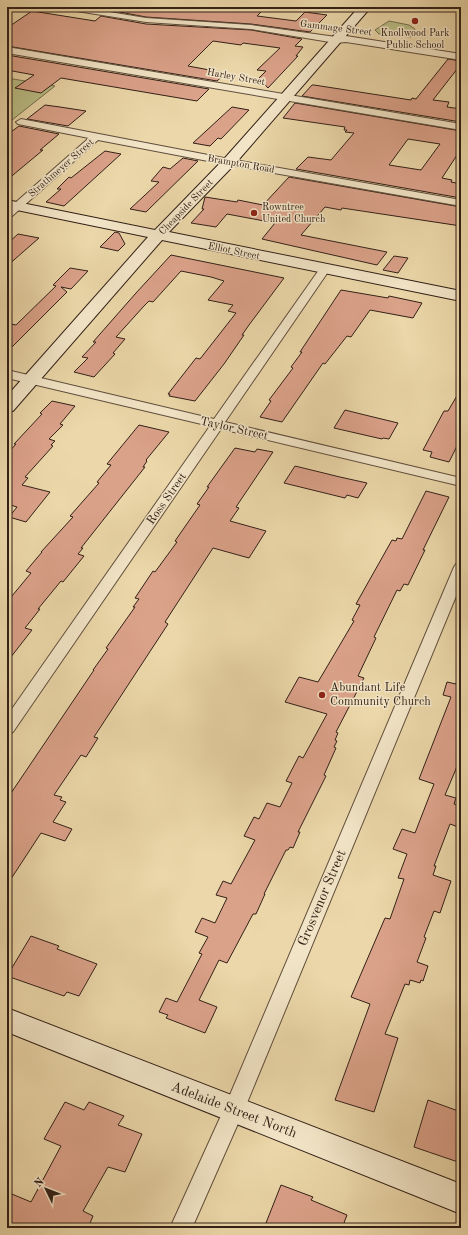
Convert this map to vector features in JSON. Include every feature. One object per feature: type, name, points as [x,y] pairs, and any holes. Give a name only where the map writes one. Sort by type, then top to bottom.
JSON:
[{"type":"street","name":"Gammage Street","points":[[64,7],[146,20],[251,27],[336,40],[346,39],[461,57]]},
{"type":"street","name":"Cheapside Street","points":[[7,407],[158,235],[229,162],[365,7]]},
{"type":"street","name":"Harley Street","points":[[7,50],[461,127]]},
{"type":"street","name":"Brampton Road","points":[[21,122],[229,162],[461,203]]},
{"type":"street","name":"Strathmeyer Street","points":[[10,208],[97,136]]},
{"type":"street","name":"Elliot Street","points":[[10,208],[158,235],[461,296]]},
{"type":"street","name":"Ross Street","points":[[7,728],[326,269]]},
{"type":"street","name":"Taylor Street","points":[[7,374],[461,482]]},
{"type":"street","name":"Grosvenor Street","points":[[181,1228],[234,1110],[461,567]]},
{"type":"street","name":"Adelaide Street North","points":[[7,1020],[461,1199]]},
{"type":"green space","points":[[389,21],[409,25],[415,29],[411,37],[379,34],[375,30]]},
{"type":"green space","points":[[7,78],[55,86],[7,124]]},
{"type":"building","points":[[113,7],[186,7],[211,10],[211,7],[266,7],[257,16],[296,21],[305,12],[327,15],[310,32],[251,24],[146,17],[109,10]]},
{"type":"building","points":[[32,11],[95,21],[101,16],[146,24],[251,30],[302,39],[295,46],[303,47],[296,56],[298,56],[268,88],[259,78],[266,71],[257,70],[280,48],[213,41],[188,66],[226,73],[217,81],[7,46],[7,28]]},
{"type":"building","points":[[7,55],[209,89],[197,101],[61,78],[41,93],[15,88],[34,75],[7,70]]},
{"type":"building","points":[[448,59],[461,61],[461,64],[433,100],[449,102],[447,107],[461,109],[461,122],[302,96],[312,85],[314,85],[411,100],[412,98],[416,99]]},
{"type":"building","points":[[295,103],[461,131],[461,149],[442,178],[461,184],[461,198],[296,169],[308,157],[331,160],[354,133],[345,132],[347,130],[344,130],[345,127],[283,118]],"holes":[[[408,139],[440,144],[421,170],[389,165]]]},
{"type":"building","points":[[45,105],[86,111],[68,126],[27,119]]},
{"type":"building","points":[[232,107],[249,110],[221,139],[218,138],[210,146],[193,143]]},
{"type":"building","points":[[19,126],[59,134],[40,150],[43,150],[7,180],[7,135]]},
{"type":"building","points":[[105,151],[121,154],[64,206],[46,202],[61,189],[57,189],[69,177],[71,178]]},
{"type":"building","points":[[183,158],[198,161],[146,212],[130,209],[159,182],[151,181],[163,167],[170,169]]},
{"type":"building","points":[[289,177],[461,207],[461,226],[342,208],[341,210],[325,207],[301,235],[387,252],[377,265],[262,239],[275,223],[227,214],[216,227],[191,223],[204,209],[202,209],[205,197],[237,202],[238,200],[263,205]]},
{"type":"building","points":[[115,232],[119,233],[125,244],[118,251],[100,247]]},
{"type":"building","points":[[18,234],[39,238],[7,266],[7,244]]},
{"type":"building","points":[[171,255],[284,278],[242,335],[244,335],[224,364],[195,401],[169,396],[170,394],[168,394],[196,358],[200,359],[236,313],[228,311],[233,305],[208,300],[224,281],[211,277],[181,271],[153,302],[149,301],[144,306],[116,337],[125,339],[113,353],[115,354],[94,377],[74,372],[88,358],[82,357],[96,342],[93,342]]},
{"type":"building","points":[[394,256],[408,258],[398,273],[383,270]]},
{"type":"building","points":[[70,268],[88,271],[71,289],[61,287],[67,292],[7,352],[7,323],[16,325],[56,286],[53,285]]},
{"type":"building","points":[[341,290],[388,298],[389,296],[422,303],[413,318],[370,310],[351,337],[347,336],[325,364],[323,363],[282,422],[260,417],[271,401],[269,400],[293,368],[291,367],[302,352],[300,352]]},
{"type":"building","points":[[461,389],[461,438],[449,462],[430,457],[432,452],[423,450],[444,411],[448,411]]},
{"type":"building","points":[[52,401],[75,406],[60,424],[63,425],[49,439],[55,441],[51,445],[53,446],[25,477],[28,478],[22,485],[50,492],[26,522],[9,517],[17,507],[7,504],[7,454],[16,444],[14,444],[42,414],[40,413]]},
{"type":"building","points":[[345,410],[398,423],[389,439],[382,439],[334,428]]},
{"type":"building","points":[[139,425],[169,432],[146,460],[147,461],[143,467],[145,467],[81,548],[83,548],[78,554],[84,556],[38,609],[40,609],[25,628],[32,630],[7,662],[7,602],[31,573],[26,571],[73,517],[70,516],[99,483],[97,482],[111,465],[107,464]]},
{"type":"building","points":[[235,448],[255,452],[257,449],[273,452],[236,507],[239,508],[230,521],[266,531],[249,558],[213,548],[165,622],[168,624],[94,737],[98,738],[86,757],[81,755],[54,795],[62,797],[60,800],[66,802],[53,822],[72,829],[65,841],[41,833],[7,885],[7,799],[108,649],[106,648],[135,607],[133,607],[139,599],[135,598],[153,571],[155,572],[177,542],[175,541],[200,505],[197,504],[209,487],[207,487]]},
{"type":"building","points":[[295,466],[367,483],[358,498],[347,495],[345,498],[284,483]]},
{"type":"building","points":[[426,491],[449,497],[408,585],[404,584],[400,591],[397,590],[374,637],[376,638],[358,676],[364,678],[336,732],[338,733],[335,740],[337,741],[334,747],[336,748],[324,775],[326,776],[298,832],[300,832],[293,848],[290,847],[286,850],[264,894],[256,914],[253,914],[227,963],[219,960],[199,1000],[217,1007],[205,1033],[166,1018],[168,1015],[159,1012],[166,998],[177,1002],[202,954],[199,953],[208,937],[195,932],[202,918],[215,923],[227,898],[216,895],[223,881],[231,884],[255,840],[244,836],[254,817],[259,819],[267,803],[280,807],[292,783],[286,781],[299,756],[303,758],[327,714],[285,702],[299,677],[318,682],[354,621],[352,620],[360,605],[356,604],[392,540],[396,541],[397,538],[402,539]]},
{"type":"building","points":[[460,674],[461,757],[445,795],[456,798],[454,804],[461,806],[461,828],[450,824],[434,866],[436,866],[433,875],[451,881],[440,913],[434,911],[424,937],[426,938],[417,962],[428,966],[423,981],[421,980],[420,983],[410,980],[409,985],[405,984],[385,1034],[398,1038],[374,1112],[335,1100],[370,1004],[351,997],[385,918],[390,919],[404,879],[398,878],[407,854],[393,849],[402,829],[415,833],[434,784],[419,779],[451,697],[443,695],[447,682],[456,684]]},
{"type":"building","points":[[31,936],[59,946],[57,949],[97,964],[79,996],[67,992],[64,996],[7,976]]},
{"type":"building","points":[[428,1100],[461,1112],[461,1163],[414,1147]]},
{"type":"building","points":[[65,1102],[84,1110],[89,1102],[124,1116],[118,1125],[142,1134],[125,1172],[108,1167],[83,1211],[93,1216],[88,1228],[7,1228],[7,1192],[31,1202],[61,1146],[44,1139]]},
{"type":"building","points":[[281,1185],[313,1197],[311,1200],[347,1215],[342,1228],[264,1228]]},
{"type":"place","name":"Knollwood Park Public School","points":[[415,21]]},
{"type":"place","name":"Rowntree United Church","points":[[254,213]]},
{"type":"place","name":"Abundant Life Community Church","points":[[322,695]]}]
